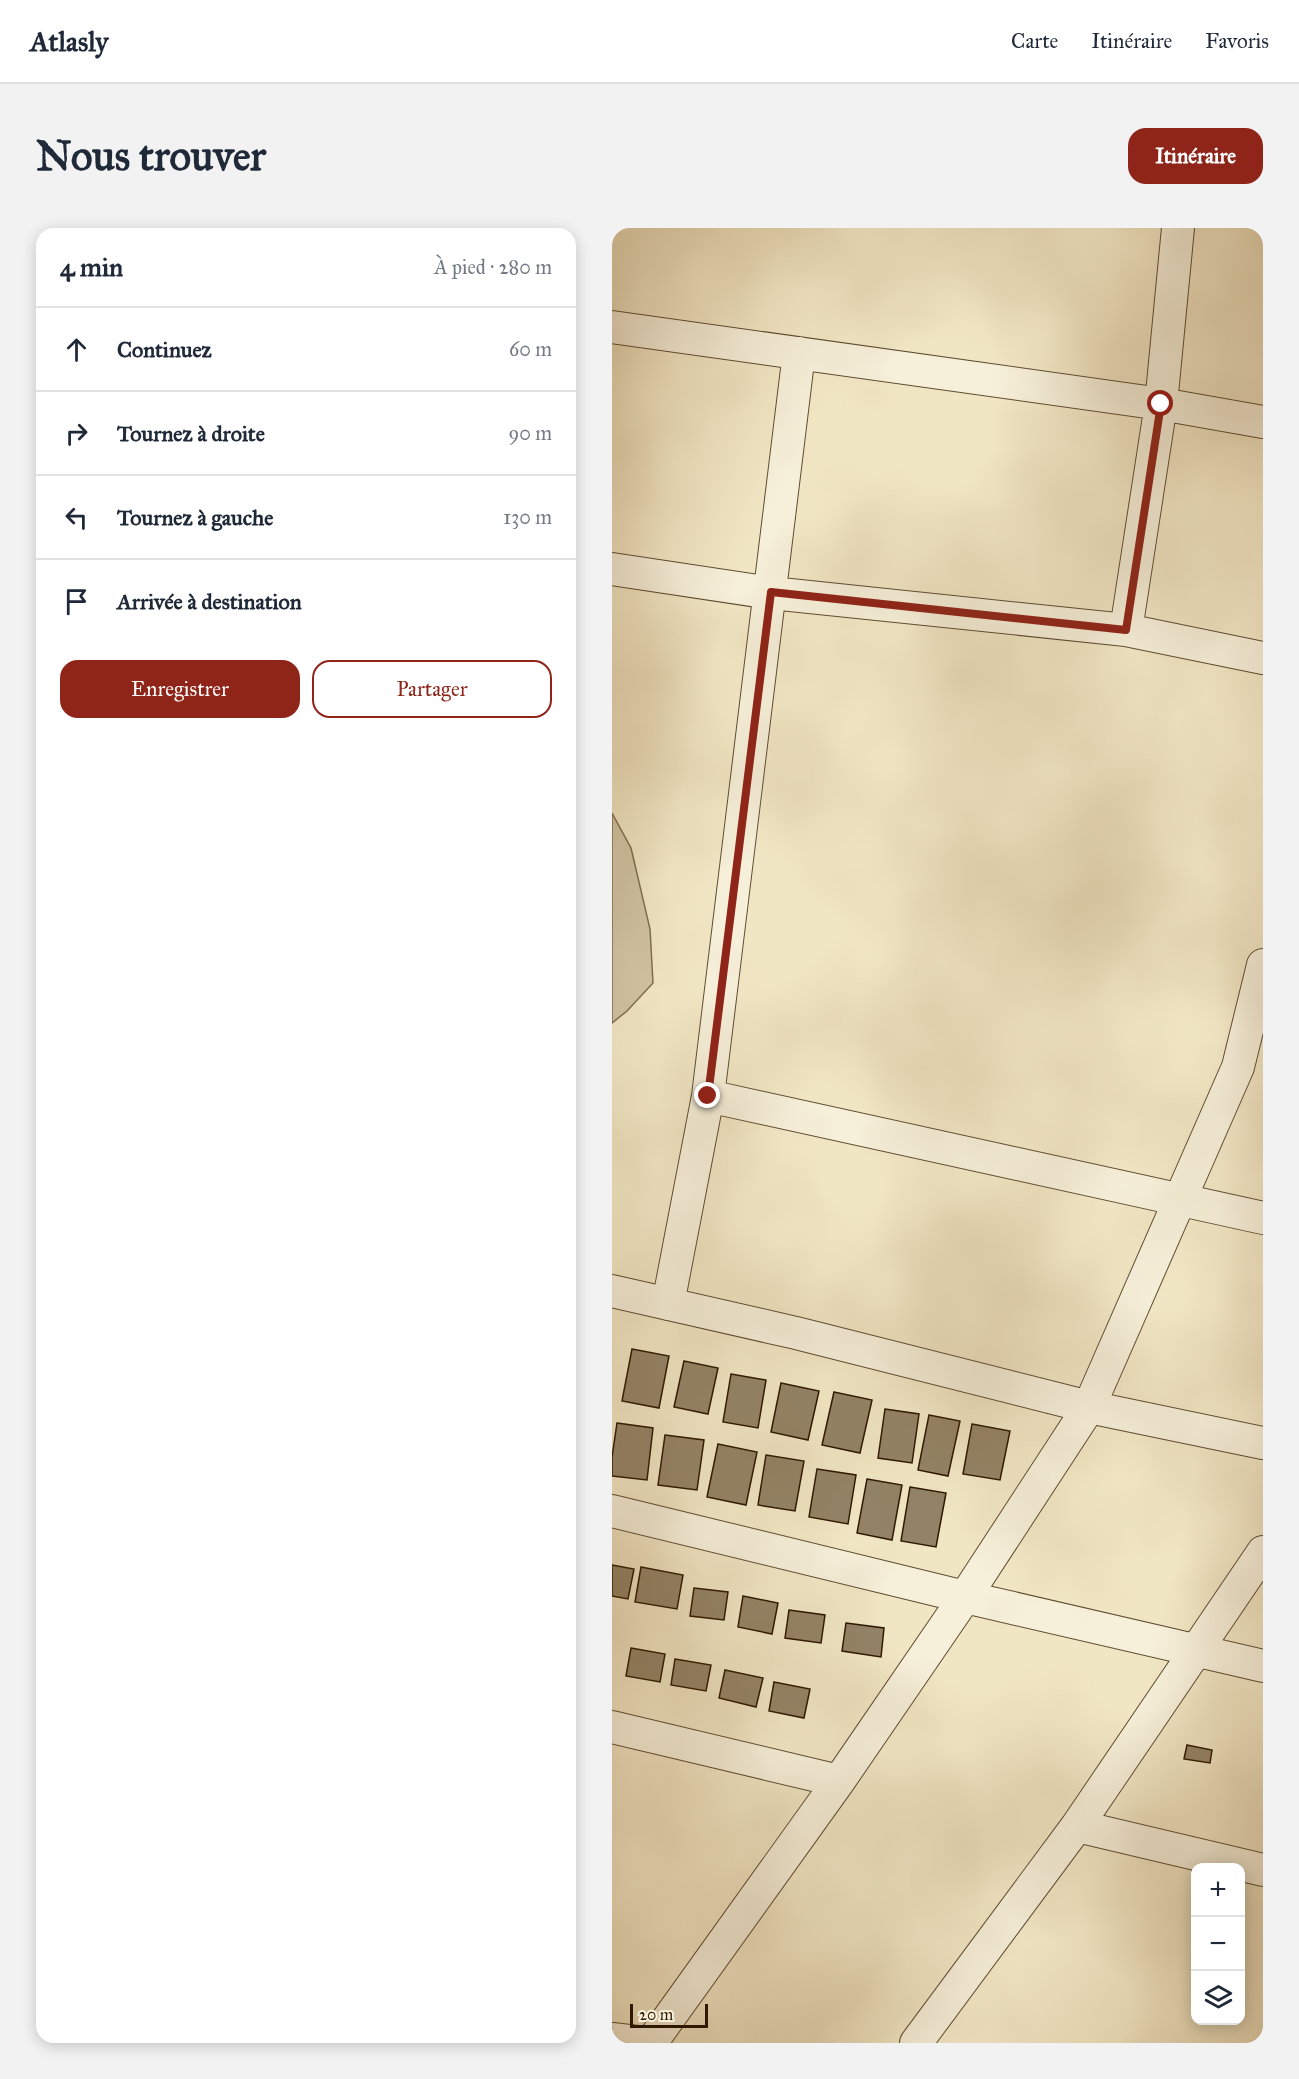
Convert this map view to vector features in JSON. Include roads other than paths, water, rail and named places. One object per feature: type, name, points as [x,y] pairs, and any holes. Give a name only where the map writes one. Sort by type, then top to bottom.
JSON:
[{"type":"street","points":[[1126,630],[1161,404],[1178,228]]},
{"type":"street","points":[[612,327],[1161,404],[1263,422]]},
{"type":"street","points":[[668,1304],[708,1096],[799,353]]},
{"type":"street","points":[[612,570],[771,592],[1126,630],[1263,658]]},
{"type":"street","points":[[651,2043],[839,1781],[965,1597],[1089,1407],[1238,1067],[1263,964]]},
{"type":"street","points":[[708,1096],[1263,1218]]},
{"type":"street","points":[[612,1291],[1089,1407],[1263,1443]]},
{"type":"street","points":[[612,1511],[965,1597],[1263,1666]]},
{"type":"street","points":[[916,2043],[1077,1826],[1263,1552]]},
{"type":"street","points":[[612,1727],[839,1781]]},
{"type":"street","points":[[1077,1826],[1263,1870]]},
{"type":"street","points":[[612,2039],[646,2043]]}]
